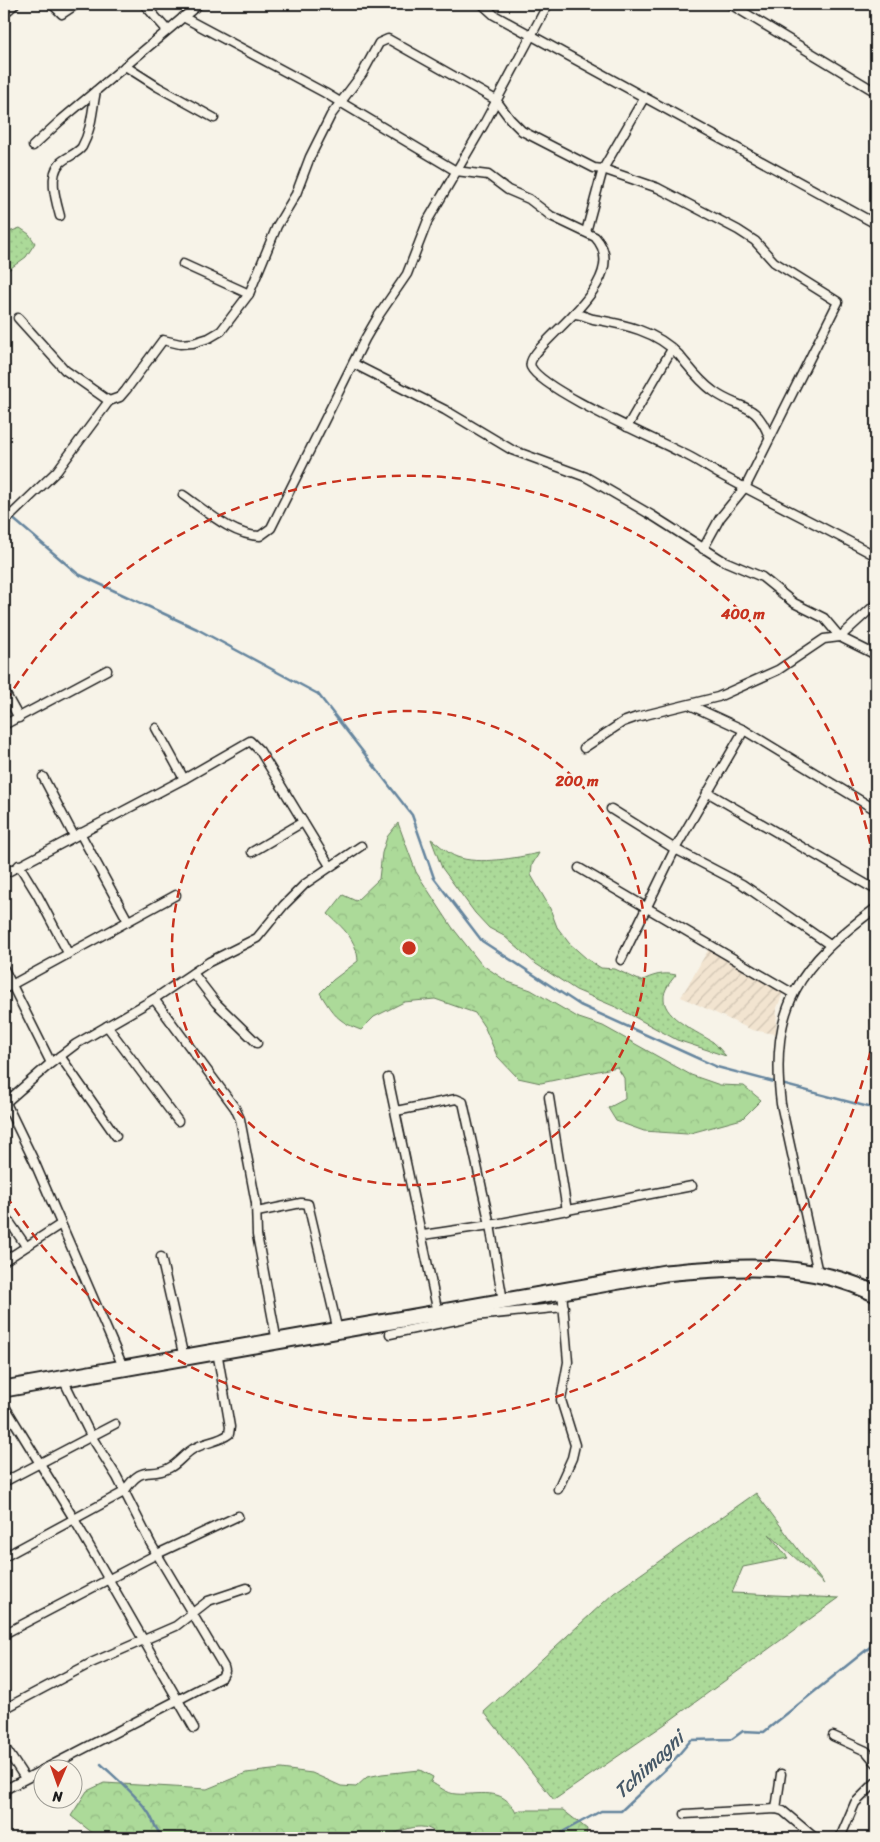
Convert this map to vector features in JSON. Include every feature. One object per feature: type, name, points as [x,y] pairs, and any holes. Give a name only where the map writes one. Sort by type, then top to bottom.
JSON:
[{"type":"highway","points":[[4,1390],[665,1273],[708,1269],[787,1269],[837,1277],[876,1294]]},
{"type":"street","points":[[4,14],[15,4]]},
{"type":"street","points":[[52,4],[62,14],[77,4]]},
{"type":"street","points":[[144,4],[167,30]]},
{"type":"street","points":[[33,146],[199,4]]},
{"type":"street","points":[[482,4],[494,15],[876,224]]},
{"type":"street","points":[[183,495],[234,529],[255,536],[266,533],[271,528],[378,315],[407,274],[428,220],[548,4]]},
{"type":"street","points":[[730,4],[876,92]]},
{"type":"street","points":[[183,17],[340,102],[456,171],[488,175],[508,190],[541,207],[551,216],[586,232],[600,243],[605,258],[595,289],[574,314],[560,326],[548,342],[534,355],[530,362],[532,368],[552,386],[627,427],[682,452],[876,556]]},
{"type":"street","points":[[4,522],[57,471],[109,401],[120,397],[163,340],[180,344],[209,338],[221,331],[249,294],[277,226],[296,194],[310,156],[340,102],[362,74],[379,43],[385,39],[393,41],[496,100],[522,132],[594,168],[603,169],[658,188],[738,230],[755,240],[774,262],[838,302],[746,486],[720,518],[703,549]]},
{"type":"street","points":[[125,66],[214,118]]},
{"type":"street","points":[[60,216],[55,199],[54,181],[60,163],[80,149],[90,131],[96,91]]},
{"type":"street","points":[[586,232],[603,169],[644,98]]},
{"type":"street","points":[[183,264],[249,294]]},
{"type":"street","points":[[574,314],[631,325],[672,349],[705,386],[717,395],[757,414],[769,438]]},
{"type":"street","points":[[18,318],[65,370],[109,401]]},
{"type":"street","points":[[627,427],[672,349]]},
{"type":"street","points":[[354,364],[445,410],[512,450],[586,477],[653,516],[722,560],[762,577],[794,602],[824,618],[840,637],[876,655]]},
{"type":"street","points":[[584,748],[624,722],[636,717],[718,698],[778,670],[824,639],[840,637],[876,604]]},
{"type":"street","points":[[4,725],[107,670]]},
{"type":"street","points":[[4,691],[19,718]]},
{"type":"street","points":[[690,705],[744,730],[876,810]]},
{"type":"street","points":[[156,728],[184,779]]},
{"type":"street","points":[[621,960],[675,848],[744,730]]},
{"type":"street","points":[[4,874],[184,779],[250,741],[256,746],[330,866]]},
{"type":"street","points":[[43,777],[128,921]]},
{"type":"street","points":[[708,792],[876,890]]},
{"type":"street","points":[[611,809],[675,848],[742,884],[830,945]]},
{"type":"street","points":[[252,852],[303,822]]},
{"type":"street","points":[[124,1369],[61,1224],[4,1102],[60,1056],[154,999],[209,962],[258,938],[266,926],[305,884],[361,846]]},
{"type":"street","points":[[19,865],[38,896],[68,953]]},
{"type":"street","points":[[579,868],[792,993]]},
{"type":"street","points":[[4,988],[176,895]]},
{"type":"street","points":[[818,1273],[778,1082],[781,1030],[792,993],[830,945],[876,908]]},
{"type":"street","points":[[4,968],[51,1063]]},
{"type":"street","points":[[193,973],[216,1003],[257,1043]]},
{"type":"street","points":[[154,999],[235,1108],[240,1120],[257,1212],[256,1235],[277,1342]]},
{"type":"street","points":[[107,1026],[178,1121]]},
{"type":"street","points":[[60,1056],[116,1136]]},
{"type":"street","points":[[388,1078],[423,1235],[438,1313]]},
{"type":"street","points":[[549,1097],[567,1210]]},
{"type":"street","points":[[396,1111],[456,1099],[464,1102],[490,1225],[503,1301]]},
{"type":"street","points":[[423,1235],[490,1225],[692,1186]]},
{"type":"street","points":[[257,1212],[301,1202],[308,1204],[338,1331]]},
{"type":"street","points":[[4,1214],[26,1246]]},
{"type":"street","points":[[4,1261],[61,1224]]},
{"type":"street","points":[[161,1257],[184,1358]]},
{"type":"street","points":[[558,1489],[572,1458],[575,1445],[560,1400],[568,1362],[562,1291]]},
{"type":"street","points":[[390,1334],[475,1316],[564,1307]]},
{"type":"street","points":[[4,1557],[124,1492],[134,1478],[140,1474],[147,1471],[168,1469],[196,1447],[229,1434],[230,1427],[217,1351]]},
{"type":"street","points":[[4,1790],[222,1677],[225,1672],[224,1667],[157,1554],[91,1436],[63,1379]]},
{"type":"street","points":[[4,1405],[74,1520],[194,1728]]},
{"type":"street","points":[[4,1482],[115,1424]]},
{"type":"street","points":[[4,1634],[157,1554],[238,1516]]},
{"type":"street","points":[[4,1710],[90,1663],[176,1626],[208,1601],[247,1588]]},
{"type":"street","points":[[833,1736],[866,1750],[876,1763]]},
{"type":"street","points":[[4,1746],[25,1778]]},
{"type":"street","points":[[776,1809],[781,1774]]},
{"type":"street","points":[[840,1838],[855,1803],[876,1782]]},
{"type":"street","points":[[685,1814],[776,1809],[783,1811],[815,1838]]},
{"type":"shaded area","points":[[711,945],[785,988],[777,1008],[776,1034],[752,1030],[681,997]]},
{"type":"green space","points":[[875,4],[876,32],[871,28],[871,11]]},
{"type":"green space","points":[[20,228],[29,234],[35,243],[26,257],[4,273],[4,231]]},
{"type":"green space","points":[[398,823],[416,872],[452,927],[481,964],[508,982],[531,990],[579,1018],[603,1026],[691,1075],[720,1085],[744,1086],[761,1100],[742,1119],[687,1134],[644,1131],[616,1121],[608,1108],[625,1099],[624,1078],[617,1067],[541,1083],[518,1078],[497,1056],[485,1028],[475,1013],[435,999],[404,1002],[374,1017],[361,1030],[341,1020],[332,1011],[320,993],[333,980],[358,961],[352,941],[344,929],[328,914],[343,895],[356,901],[379,879],[382,853],[387,837]]},
{"type":"green space","points":[[431,839],[450,854],[466,859],[487,861],[539,853],[532,865],[531,875],[549,906],[557,927],[569,943],[587,959],[601,968],[615,969],[641,981],[658,975],[676,975],[665,992],[666,1006],[676,1019],[713,1042],[726,1056],[677,1040],[618,1008],[576,990],[536,964],[504,936],[489,928],[475,913],[442,868]]},
{"type":"green space","points":[[756,1493],[824,1584],[769,1534],[788,1558],[743,1567],[732,1593],[839,1598],[665,1724],[554,1800],[484,1712],[614,1593]]},
{"type":"green space","points":[[281,1769],[312,1773],[341,1786],[356,1787],[367,1777],[420,1770],[433,1777],[431,1782],[453,1794],[497,1795],[511,1804],[516,1813],[520,1810],[563,1810],[587,1829],[586,1838],[439,1838],[428,1828],[413,1827],[384,1838],[96,1838],[94,1834],[71,1816],[75,1810],[82,1810],[82,1799],[87,1791],[104,1783],[207,1789],[246,1773]]},
{"type":"waterway","points":[[4,511],[78,574],[197,629],[318,694],[412,815],[434,878],[482,941],[580,1005],[717,1067],[876,1109]]},
{"type":"waterway","name":"Tchimagni","points":[[558,1838],[564,1831],[601,1811],[621,1811],[669,1766],[691,1740],[732,1739],[743,1731],[764,1732],[870,1647],[876,1633]]},
{"type":"waterway","points":[[101,1764],[141,1803],[164,1838]]}]
